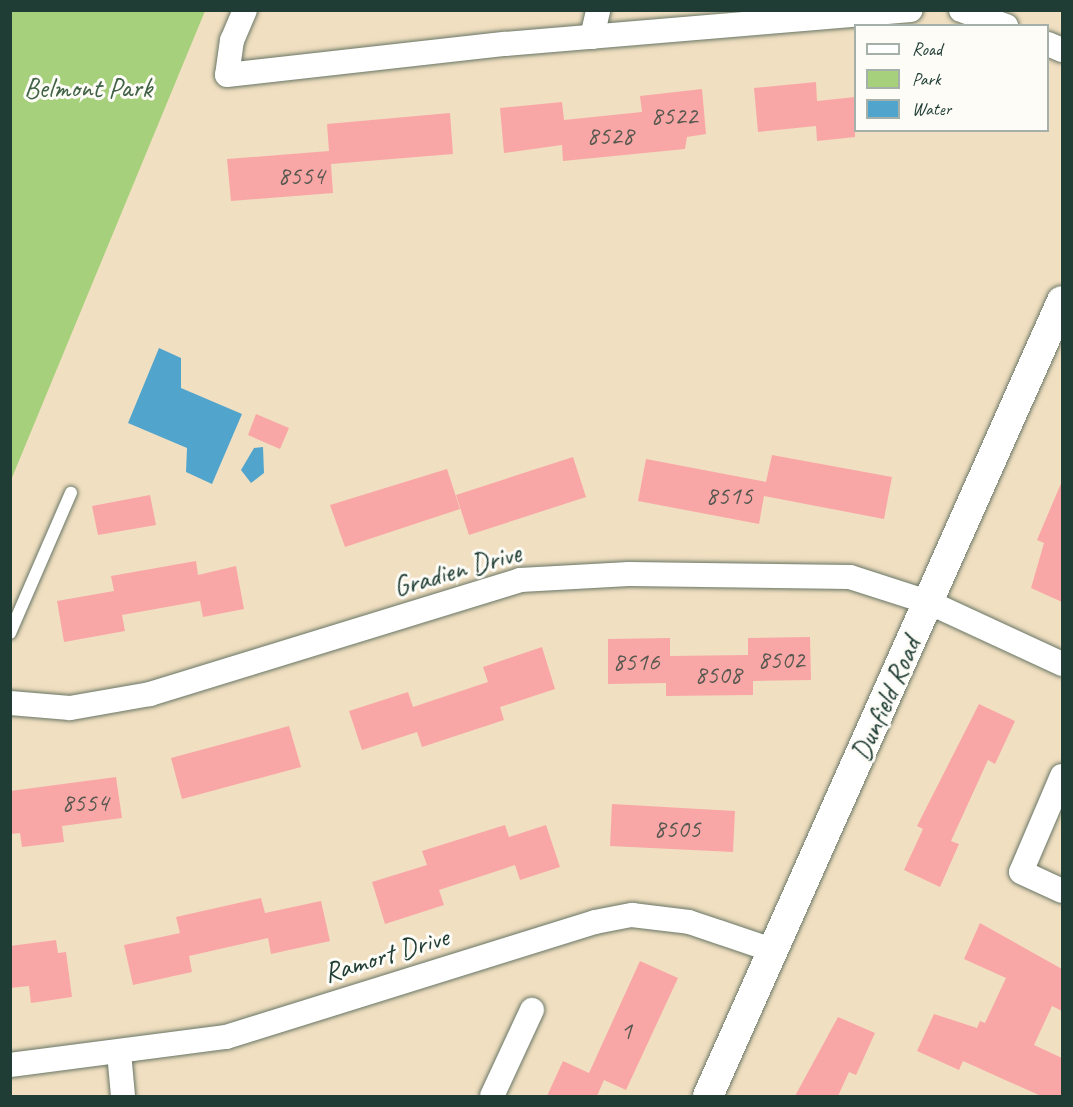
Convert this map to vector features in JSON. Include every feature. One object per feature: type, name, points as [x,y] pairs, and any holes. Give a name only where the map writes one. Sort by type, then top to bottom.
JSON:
[{"type":"street","points":[[245,10],[232,40],[227,75],[592,37],[912,10]]},
{"type":"street","points":[[592,37],[598,10]]},
{"type":"street","points":[[961,10],[1000,24]]},
{"type":"street","name":"Dunfield Road","points":[[708,1096],[775,951],[1062,301]]},
{"type":"street","name":"Gradien Drive","points":[[10,703],[70,708],[150,694],[486,589],[545,577],[850,577],[928,602],[1062,664]]},
{"type":"street","points":[[1062,776],[1022,872],[1062,891]]},
{"type":"street","name":"Ramort Drive","points":[[10,1065],[226,1037],[595,921],[632,915],[689,922],[775,951]]},
{"type":"street","points":[[492,1096],[532,1010]]},
{"type":"street","points":[[119,1052],[123,1096]]},
{"type":"lane","points":[[10,633],[71,493]]},
{"type":"green space","name":"Belmont Park","points":[[10,11],[205,11],[11,480]]},
{"type":"water","points":[[159,348],[181,358],[181,388],[242,414],[212,484],[186,472],[187,448],[128,423]]},
{"type":"water","points":[[263,447],[264,473],[251,483],[241,470],[254,448]]},
{"type":"building","points":[[816,82],[817,101],[854,97],[855,137],[817,141],[816,126],[758,132],[754,88]]},
{"type":"building","points":[[702,89],[706,134],[687,137],[685,149],[563,161],[562,145],[504,153],[500,108],[562,102],[564,120],[642,112],[640,96]]},
{"type":"building","points":[[450,113],[453,154],[331,164],[333,193],[231,201],[227,159],[329,151],[327,124]]},
{"type":"building","points":[[256,414],[289,428],[280,449],[248,435]]},
{"type":"building","points":[[772,455],[892,477],[884,519],[764,496],[759,524],[638,501],[646,459],[766,482]]},
{"type":"building","points":[[573,457],[586,497],[469,535],[456,495]]},
{"type":"building","points":[[447,469],[460,509],[345,547],[330,505]]},
{"type":"building","points":[[1062,481],[1062,602],[1031,588],[1044,543],[1037,540]]},
{"type":"building","points":[[150,495],[156,525],[98,535],[92,506]]},
{"type":"building","points":[[196,561],[198,575],[236,566],[244,609],[203,617],[200,601],[122,615],[125,631],[64,642],[57,601],[114,591],[111,576]]},
{"type":"building","points":[[810,637],[811,680],[753,681],[753,695],[666,696],[666,683],[608,684],[608,639],[670,638],[670,656],[748,655],[748,638]]},
{"type":"building","points":[[542,647],[555,689],[500,707],[504,720],[422,747],[417,732],[362,750],[349,711],[408,692],[413,707],[488,682],[483,667]]},
{"type":"building","points":[[979,704],[1015,721],[995,764],[988,760],[951,841],[959,844],[940,887],[904,870],[923,829],[917,826]]},
{"type":"building","points":[[289,726],[301,767],[182,799],[171,758]]},
{"type":"building","points":[[116,777],[122,818],[62,826],[64,842],[22,847],[20,833],[10,834],[10,791]]},
{"type":"building","points":[[612,804],[735,811],[733,852],[610,846]]},
{"type":"building","points":[[505,825],[509,837],[546,825],[560,867],[520,880],[515,865],[439,890],[444,905],[385,924],[372,882],[427,865],[422,851]]},
{"type":"building","points":[[261,898],[265,913],[321,901],[330,941],[271,954],[268,938],[189,956],[192,972],[133,985],[124,945],[180,933],[176,917]]},
{"type":"building","points":[[980,923],[1062,969],[1062,1011],[1052,1006],[1034,1045],[1062,1058],[1062,1096],[1041,1096],[963,1061],[959,1070],[917,1051],[934,1014],[977,1028],[980,1021],[985,1023],[1006,978],[964,959]]},
{"type":"building","points":[[56,940],[58,953],[66,952],[72,997],[31,1003],[29,986],[10,988],[10,946]]},
{"type":"building","points":[[640,961],[678,978],[626,1090],[604,1080],[597,1096],[547,1096],[563,1061],[589,1073]]},
{"type":"building","points":[[838,1017],[875,1033],[856,1075],[849,1072],[838,1096],[795,1096]]}]
